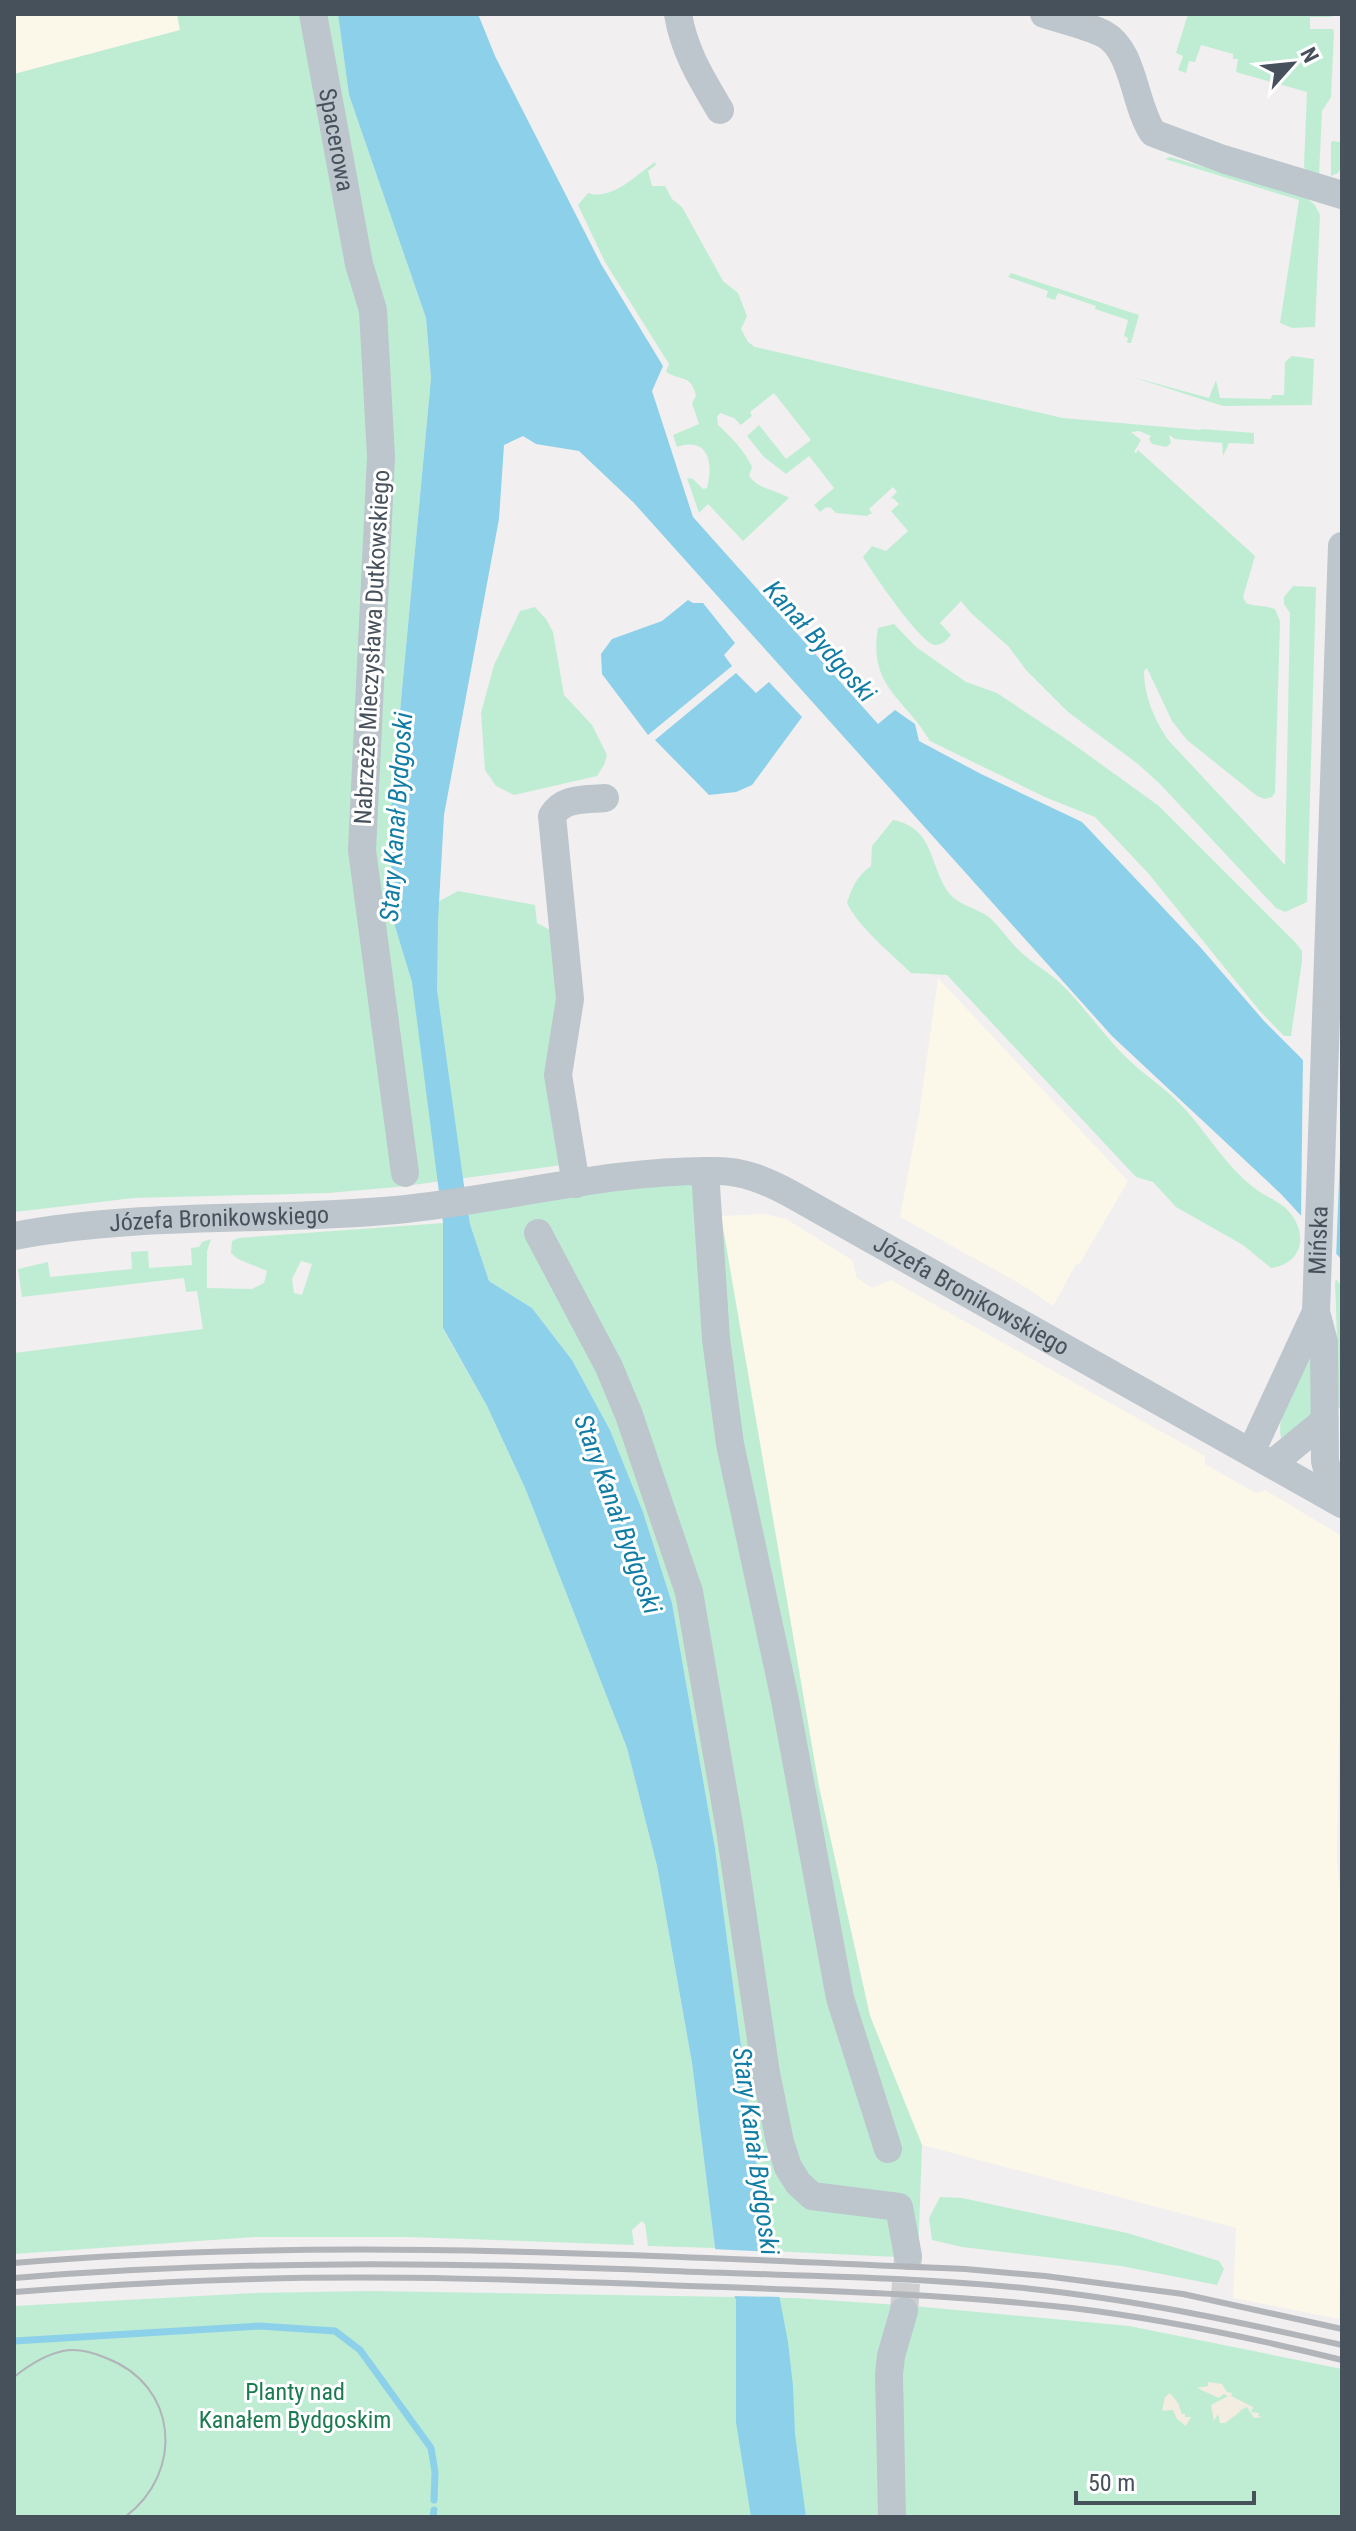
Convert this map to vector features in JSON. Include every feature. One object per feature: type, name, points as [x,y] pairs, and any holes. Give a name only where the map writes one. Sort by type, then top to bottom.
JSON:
[{"type":"street","name":"Spacerowa","points":[[313,14],[359,264]]},
{"type":"street","points":[[678,14],[691,62],[720,110]]},
{"type":"street","points":[[1044,14],[1107,35],[1125,56],[1141,112],[1153,133],[1223,159],[1342,195]]},
{"type":"street","name":"Nabrzeże Mieczysława Dutkowskiego","points":[[359,264],[373,310],[381,457],[362,850],[405,1173]]},
{"type":"street","name":"Mińska","points":[[1338,1502],[1325,1461],[1324,1342],[1317,1300],[1342,546]]},
{"type":"street","points":[[576,1184],[558,1075],[570,999],[552,816],[557,807],[568,801],[605,798]]},
{"type":"street","points":[[705,1171],[716,1339],[730,1444],[785,1700],[840,1998],[888,2149]]},
{"type":"street","name":"Józefa Bronikowskiego","points":[[14,1236],[135,1222],[346,1214],[423,1207],[638,1175],[722,1171],[764,1180],[1338,1502]]},
{"type":"street","points":[[538,1233],[609,1367],[650,1475],[689,1592],[730,1830],[766,2073],[788,2167],[798,2183],[812,2196],[899,2207],[908,2256]]},
{"type":"street","name":"Mińska","points":[[1262,1458],[1317,1300]]},
{"type":"street","points":[[1262,1458],[1323,1422]]},
{"type":"street","points":[[892,2517],[889,2374],[904,2311]]},
{"type":"shaded area","points":[[14,14],[177,14],[180,30],[14,74]]},
{"type":"shaded area","points":[[938,978],[1128,1181],[1053,1306],[1022,1285],[900,1217],[919,1114]]},
{"type":"shaded area","points":[[766,1214],[786,1219],[852,1260],[857,1278],[872,1288],[891,1280],[1205,1456],[1205,1464],[1256,1493],[1265,1490],[1342,1536],[1337,1860],[1342,1907],[1339,2319],[1233,2298],[1236,2228],[922,2145],[870,2016],[819,1787],[721,1216]]},
{"type":"green space","points":[[177,14],[338,14],[349,95],[426,318],[431,378],[389,830],[395,925],[458,891],[535,905],[537,923],[552,931],[556,941],[562,1165],[328,1193],[134,1198],[14,1212],[14,74],[180,30]]},
{"type":"green space","points":[[1188,14],[1334,14],[1331,17],[1310,17],[1310,29],[1333,29],[1334,32],[1331,97],[1322,111],[1319,175],[1304,167],[1307,92],[1236,72],[1238,59],[1233,59],[1233,54],[1201,45],[1195,62],[1189,61],[1186,73],[1178,70],[1183,56],[1176,53]]},
{"type":"green space","points":[[1331,142],[1340,142],[1340,170],[1331,176]]},
{"type":"green space","points":[[1170,157],[1304,196],[1315,205],[1320,215],[1315,327],[1292,328],[1280,323],[1299,200],[1165,159]]},
{"type":"green space","points":[[655,162],[656,165],[648,171],[652,186],[665,186],[672,199],[682,207],[723,281],[738,293],[747,316],[741,329],[748,342],[755,347],[1063,418],[1254,433],[1254,444],[1229,443],[1223,456],[1222,443],[1175,439],[1169,435],[1171,443],[1166,447],[1152,444],[1151,436],[1139,431],[1131,432],[1141,440],[1134,452],[1138,450],[1255,556],[1243,597],[1246,603],[1275,609],[1280,621],[1275,793],[1272,797],[1265,799],[1257,796],[1187,740],[1172,721],[1147,668],[1144,680],[1151,708],[1169,741],[1285,865],[1290,613],[1284,604],[1284,597],[1293,586],[1316,587],[1307,902],[1285,912],[1276,908],[1160,784],[1068,712],[1026,670],[1009,647],[961,601],[940,623],[951,635],[940,644],[928,642],[897,606],[863,557],[872,546],[886,551],[908,531],[891,511],[899,504],[890,499],[897,492],[893,487],[869,509],[872,513],[867,516],[836,513],[830,507],[820,512],[814,505],[834,488],[809,456],[786,474],[764,457],[747,436],[759,425],[786,459],[811,440],[774,393],[750,412],[752,416],[741,425],[734,418],[720,413],[718,425],[745,455],[752,467],[749,476],[753,481],[789,498],[743,541],[708,504],[699,513],[687,478],[693,479],[703,489],[707,488],[709,461],[696,445],[677,447],[673,435],[699,424],[692,403],[696,396],[694,389],[689,381],[666,372],[669,364],[605,262],[578,205],[588,193],[615,190]]},
{"type":"green space","points":[[1011,273],[1139,315],[1131,343],[1127,343],[1128,338],[1124,336],[1128,320],[1058,293],[1055,300],[1046,297],[1048,291],[1008,277]]},
{"type":"green space","points":[[1292,356],[1314,359],[1312,405],[1223,406],[1132,377],[1209,398],[1216,380],[1220,398],[1271,399],[1272,395],[1284,395],[1285,362]]},
{"type":"green space","points":[[535,607],[553,632],[564,695],[592,725],[607,755],[597,776],[514,795],[496,786],[485,770],[481,713],[494,665],[520,611]]},
{"type":"green space","points":[[894,624],[916,647],[966,682],[997,693],[1159,806],[1295,942],[1302,951],[1302,961],[1291,1036],[1284,1036],[1259,1010],[1148,873],[1095,817],[1047,798],[930,741],[890,690],[878,664],[878,628]]},
{"type":"green space","points":[[893,820],[907,824],[924,839],[953,897],[990,918],[1019,950],[1061,984],[1121,1052],[1181,1105],[1243,1178],[1291,1214],[1300,1237],[1300,1245],[1293,1258],[1271,1268],[1243,1245],[1176,1207],[1153,1182],[1136,1177],[947,975],[911,973],[867,931],[847,903],[856,882],[871,866],[872,846]]},
{"type":"green space","points":[[694,1171],[721,1216],[819,1787],[870,2016],[922,2145],[918,2258],[770,2251],[715,1848],[672,1603],[643,1512],[610,1430],[572,1360],[532,1308],[489,1281],[470,1224],[466,1200]]},
{"type":"green space","points":[[443,1223],[443,1329],[487,1406],[525,1488],[627,1748],[657,1866],[692,2063],[715,2248],[648,2246],[642,2221],[632,2230],[634,2245],[408,2237],[255,2237],[14,2254],[14,1353],[203,1329],[197,1291],[186,1292],[184,1278],[22,1297],[18,1269],[48,1262],[50,1277],[132,1269],[131,1252],[145,1251],[148,1251],[149,1268],[192,1265],[191,1248],[211,1239],[207,1251],[207,1288],[252,1289],[264,1283],[267,1271],[231,1253],[232,1241],[238,1238]],"holes":[[[301,1261],[312,1264],[302,1295],[294,1293],[292,1279]]]},
{"type":"green space","points":[[1337,1280],[1341,1286],[1342,1409],[1336,1406]]},
{"type":"green space","points":[[1311,1345],[1311,1418],[1283,1441],[1280,1433],[1284,1408]]},
{"type":"green space","points":[[940,2197],[962,2198],[1127,2233],[1219,2261],[1224,2269],[1217,2285],[1121,2266],[962,2247],[932,2240],[929,2218]]},
{"type":"green space","name":"Planty nad Kanałem Bydgoskim","points":[[369,2291],[795,2298],[913,2306],[1129,2326],[1342,2369],[1342,2517],[14,2517],[14,2306],[255,2293]]},
{"type":"sand","points":[[1208,2382],[1222,2384],[1227,2392],[1232,2393],[1231,2396],[1253,2407],[1251,2412],[1263,2417],[1254,2418],[1247,2407],[1241,2410],[1237,2406],[1241,2411],[1225,2423],[1220,2423],[1218,2414],[1214,2421],[1211,2405],[1228,2396],[1224,2394],[1219,2398],[1197,2388],[1208,2386]]},
{"type":"sand","points":[[1170,2393],[1182,2414],[1191,2417],[1186,2426],[1177,2419],[1173,2410],[1162,2411],[1165,2397]]},
{"type":"water","name":"Stary Kanał Bydgoski","points":[[338,14],[478,14],[495,56],[601,264],[663,366],[652,391],[693,517],[878,724],[895,710],[915,724],[919,741],[1082,822],[1201,948],[1342,1107],[1342,1260],[1281,1194],[1112,1036],[634,503],[579,451],[536,444],[523,436],[504,445],[499,519],[444,815],[438,920],[437,990],[466,1200],[470,1224],[489,1281],[532,1308],[572,1360],[610,1430],[643,1512],[672,1603],[715,1848],[762,2205],[788,2342],[795,2434],[806,2517],[751,2517],[736,2422],[736,2300],[715,2248],[692,2063],[657,1866],[627,1748],[525,1488],[487,1406],[443,1328],[443,1223],[412,982],[395,926],[389,830],[431,378],[426,318],[349,95]]},
{"type":"water","points":[[688,600],[703,603],[735,643],[724,655],[732,666],[648,735],[602,674],[601,654],[612,639],[662,621]]},
{"type":"water","points":[[736,673],[756,693],[769,682],[802,717],[752,785],[736,792],[709,795],[655,740]]},
{"type":"pier","points":[[1303,1054],[1342,1100],[1336,1260],[1301,1221]]},
{"type":"pier","points":[[712,2249],[775,2252],[783,2297],[731,2296]]},
{"type":"waterway","points":[[14,2341],[259,2326],[335,2331],[360,2350],[431,2448],[435,2472],[434,2500]]},
{"type":"waterway","points":[[433,2517],[434,2510]]},
{"type":"tunnel","points":[[904,2311],[908,2256]]},
{"type":"tram line","points":[[14,2377],[49,2355],[80,2350],[101,2356],[130,2371],[148,2388],[159,2408],[165,2431],[164,2454],[157,2477],[144,2498],[125,2517]]},
{"type":"railway","points":[[14,2263],[133,2255],[371,2250],[608,2254],[965,2269],[1183,2294],[1342,2329]]},
{"type":"railway","points":[[14,2278],[178,2268],[342,2264],[506,2266],[897,2279],[1032,2289],[1110,2299],[1342,2345]]},
{"type":"railway","points":[[14,2292],[194,2281],[357,2278],[511,2280],[868,2293],[1106,2312],[1208,2330],[1342,2360]]},
{"type":"water label","name":"Kanał Bydgoski","points":[[820,641]]}]
